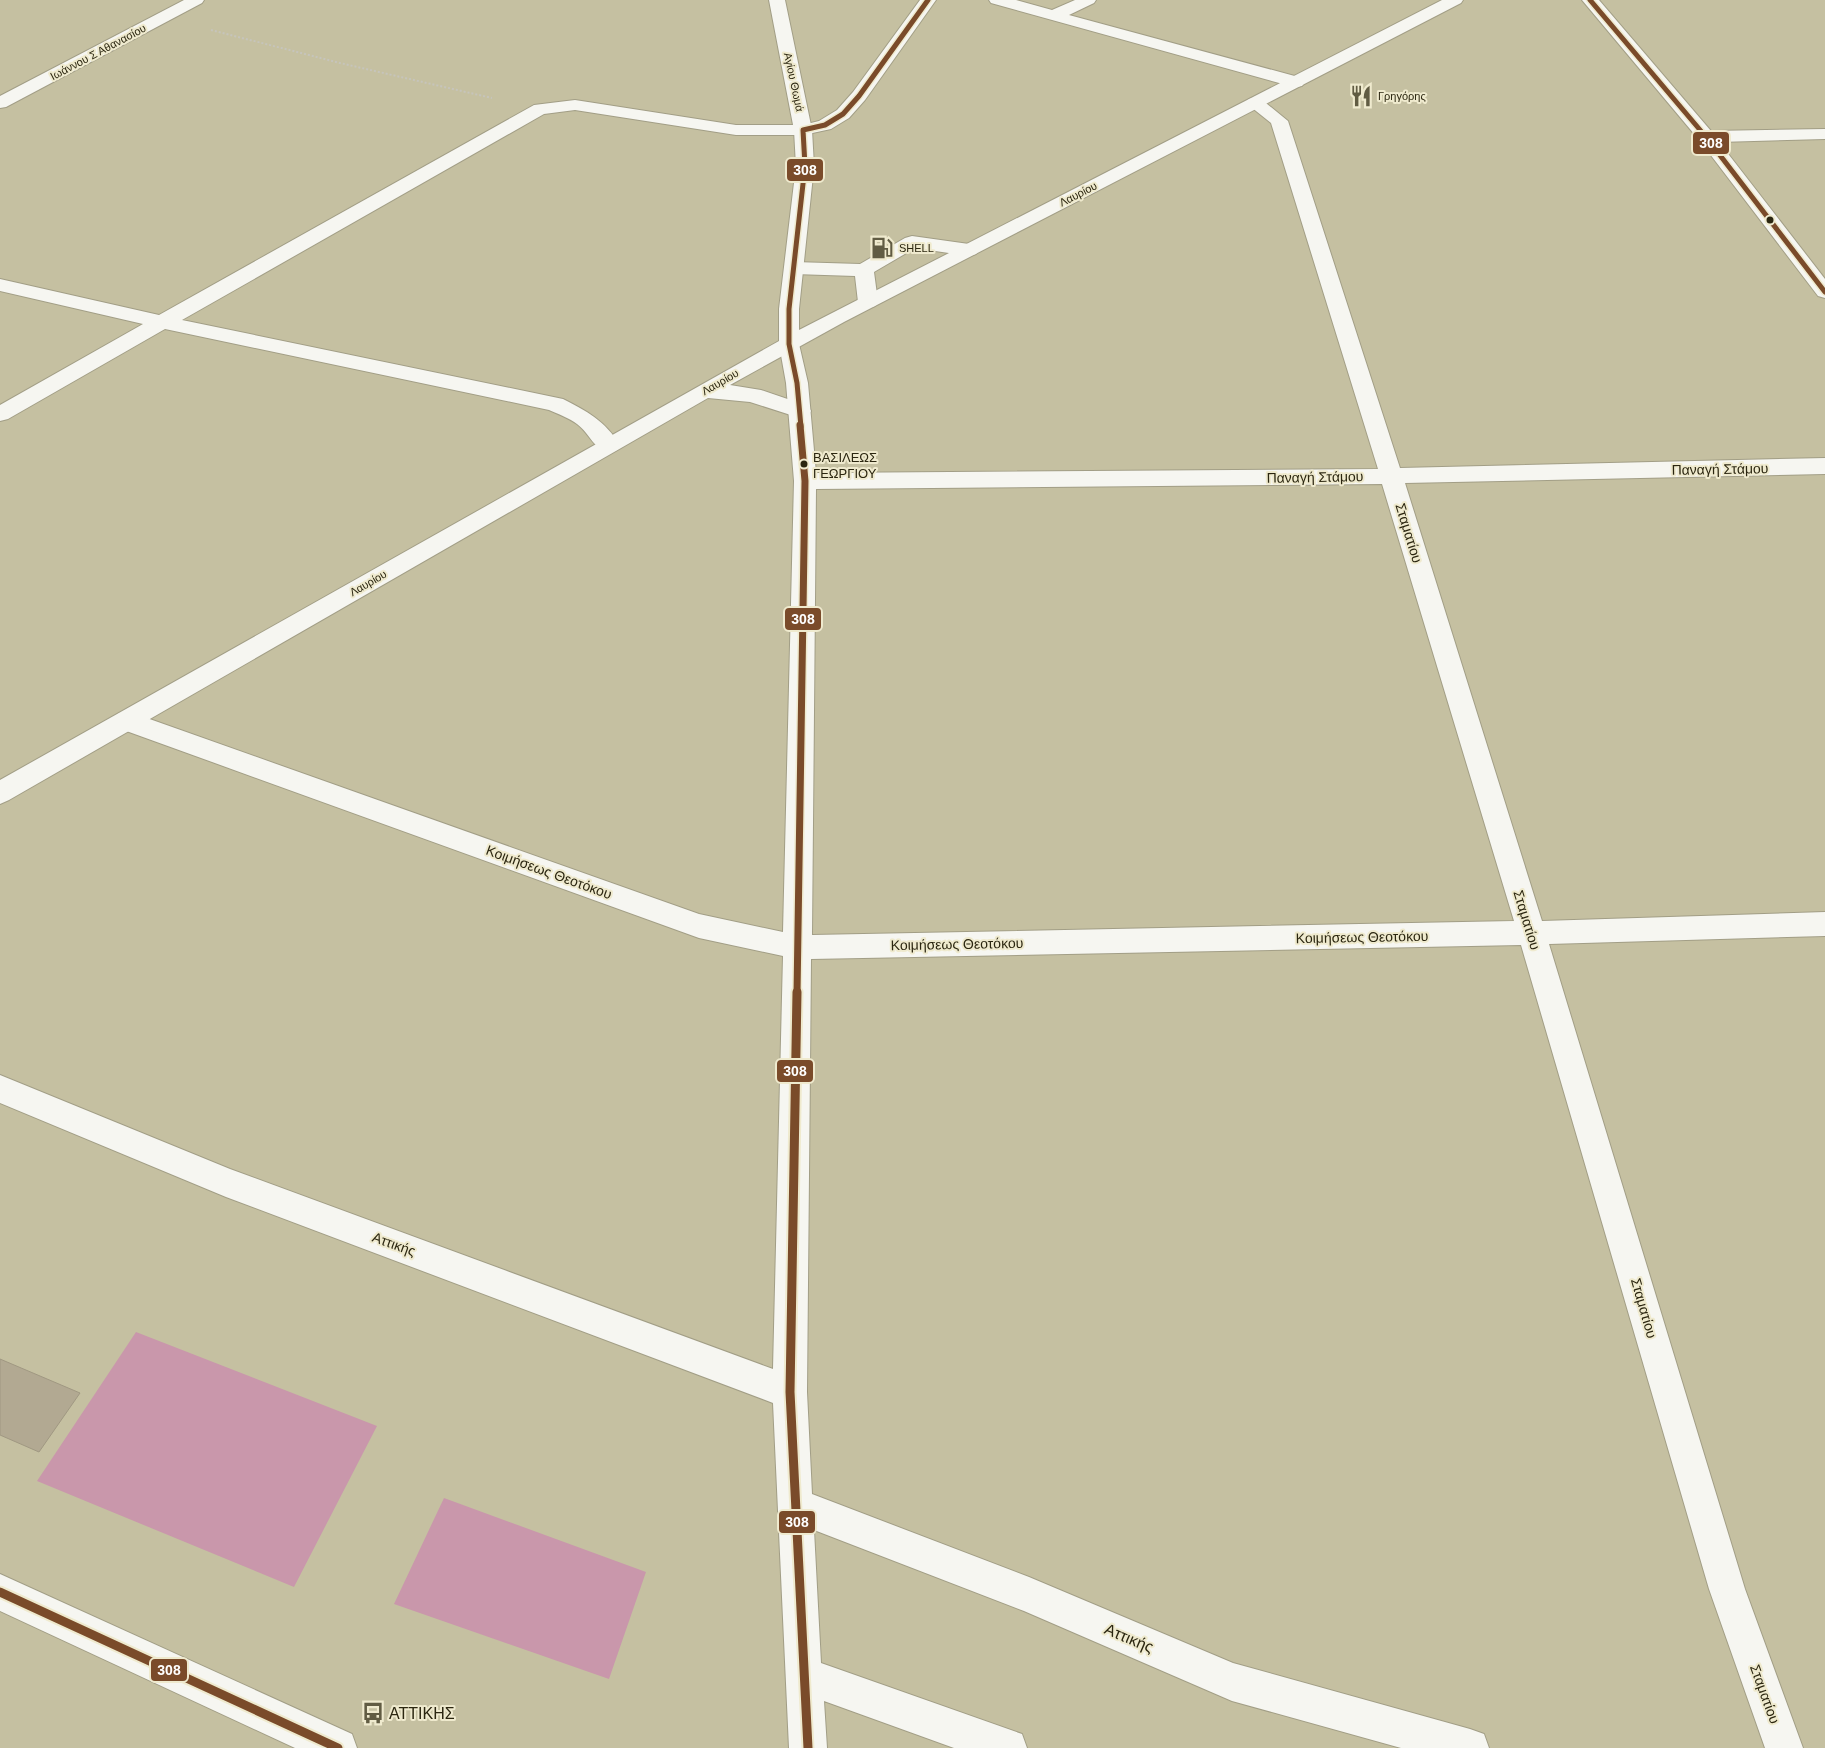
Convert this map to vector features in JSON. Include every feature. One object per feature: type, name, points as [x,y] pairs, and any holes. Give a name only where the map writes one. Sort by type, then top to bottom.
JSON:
[{"type":"street","name":"Ιωάννου Σ Αθανασίου","points":[[0,104],[196,0]]},
{"type":"street","name":"Αγίου Θωμά","points":[[777,0],[804,130],[805,166],[789,309],[789,344],[798,383],[805,481],[790,1392],[808,1748]]},
{"type":"street","points":[[0,414],[540,109],[575,105],[736,130],[804,130],[825,125],[843,114],[859,96],[928,0]]},
{"type":"street","points":[[997,0],[1296,82]]},
{"type":"street","points":[[1055,15],[1088,0]]},
{"type":"street","name":"Λαυρίου","points":[[0,793],[703,391],[789,344],[1455,0]]},
{"type":"street","points":[[1590,0],[1706,137],[1825,292]]},
{"type":"street","name":"Σταματίου","points":[[1255,103],[1279,120],[1392,476],[1580,1092],[1727,1589],[1784,1748]]},
{"type":"street","points":[[1706,137],[1825,134]]},
{"type":"street","points":[[794,268],[864,270],[912,242],[969,250]]},
{"type":"street","points":[[864,270],[868,302]]},
{"type":"street","points":[[0,285],[160,322],[555,404],[586,419],[609,445]]},
{"type":"street","points":[[703,391],[753,394],[800,411]]},
{"type":"street","name":"Παναγή Στάμου","points":[[805,481],[1392,476],[1825,466]]},
{"type":"street","name":"Κοιμήσεως Θεοτόκου","points":[[127,721],[699,926],[797,947],[1531,933],[1825,924]]},
{"type":"street","name":"Αττικής","points":[[0,1089],[226,1182],[790,1392]]},
{"type":"street","name":"Αττικής","points":[[796,1505],[1029,1595],[1232,1682],[1470,1748]]},
{"type":"street","points":[[0,1592],[338,1748]]},
{"type":"street","points":[[803,1675],[1008,1748]]},
{"type":"path","points":[[162,17],[340,63],[540,109]]},
{"type":"shaded area","points":[[136,1332],[377,1426],[294,1587],[37,1481]]},
{"type":"shaded area","points":[[444,1498],[646,1572],[609,1679],[394,1604]]},
{"type":"building","points":[[0,1359],[80,1393],[39,1452],[0,1435]]},
{"type":"transit line","name":"308","points":[[808,1748],[790,1392],[805,481],[797,383],[789,344],[789,309],[805,166],[803,130],[825,125],[843,114],[859,96],[928,0]]},
{"type":"transit line","name":"308","points":[[1590,0],[1706,137],[1825,292]]},
{"type":"transit line","name":"308","points":[[0,1592],[338,1748]]},
{"type":"place","name":"Γρηγόρης","points":[[1361,96]]},
{"type":"place","name":"SHELL","points":[[882,248]]},
{"type":"place","name":"ΒΑΣΙΛΕΩΣ ΓΕΩΡΓΙΟΥ","points":[[804,464]]},
{"type":"place","name":"ΑΤΤΙΚΗΣ","points":[[373,1713]]}]
